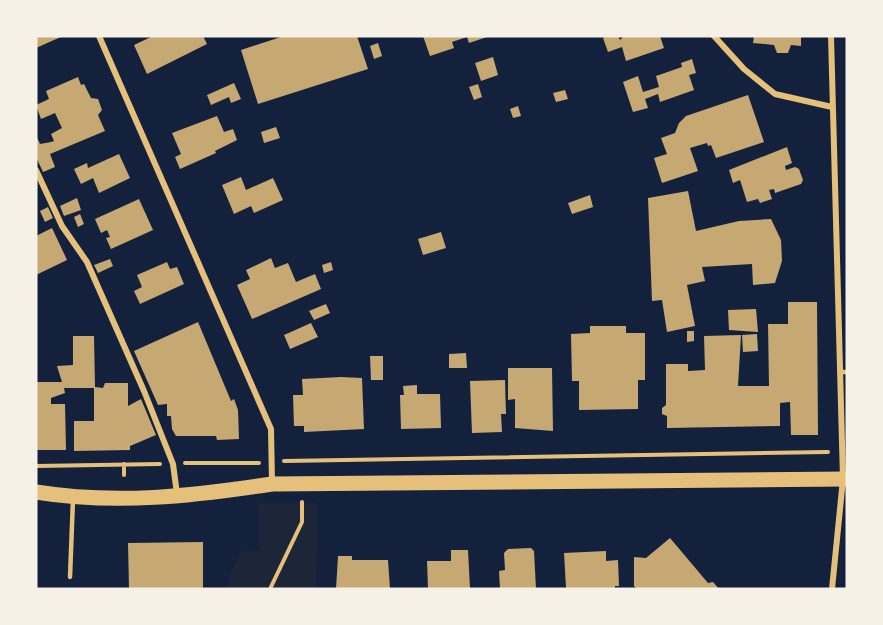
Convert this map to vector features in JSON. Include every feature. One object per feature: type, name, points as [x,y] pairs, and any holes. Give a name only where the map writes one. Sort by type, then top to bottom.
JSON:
[{"type":"main road","points":[[36,492],[73,498],[178,498],[272,484],[845,479]]},
{"type":"street","points":[[99,36],[271,429],[272,484]]},
{"type":"street","points":[[714,36],[744,69],[775,94],[832,107]]},
{"type":"street","points":[[831,36],[844,372],[845,479],[832,589]]},
{"type":"street","points":[[36,170],[62,226],[87,262],[144,391],[173,464],[178,498]]},
{"type":"lane","points":[[69,577],[73,498]]},
{"type":"path","points":[[303,460],[843,452]]},
{"type":"path","points":[[124,464],[124,475]]},
{"type":"path","points":[[270,589],[302,522],[302,499]]},
{"type":"shaded area","points":[[258,503],[317,503],[316,589],[228,589],[231,571],[242,551],[260,551]]},
{"type":"building","points":[[36,36],[63,36],[36,48]]},
{"type":"building","points":[[153,36],[203,36],[207,44],[147,74],[134,45]]},
{"type":"building","points":[[284,36],[357,36],[368,69],[258,104],[241,50]]},
{"type":"building","points":[[423,36],[490,36],[469,43],[467,37],[452,42],[454,48],[430,56]]},
{"type":"building","points":[[618,36],[620,40],[624,36],[660,36],[664,48],[626,61],[622,47],[608,52],[603,38]]},
{"type":"building","points":[[754,36],[801,36],[801,46],[791,45],[788,53],[777,53],[774,45],[753,43]]},
{"type":"building","points":[[378,43],[382,56],[374,59],[370,46]]},
{"type":"building","points":[[493,57],[498,75],[481,81],[475,63]]},
{"type":"building","points":[[692,59],[696,73],[689,75],[694,90],[660,102],[658,94],[645,99],[648,108],[633,112],[623,82],[638,76],[643,92],[659,87],[656,76],[682,67],[681,63]]},
{"type":"building","points":[[78,77],[91,98],[98,99],[102,110],[98,115],[105,131],[50,154],[55,167],[43,172],[36,157],[36,135],[40,144],[51,142],[54,141],[51,134],[62,128],[55,113],[41,119],[36,105],[49,99],[46,91]]},
{"type":"building","points":[[234,83],[241,99],[231,103],[229,97],[211,105],[207,95]]},
{"type":"building","points":[[478,84],[482,97],[474,100],[469,87]]},
{"type":"building","points":[[565,90],[568,99],[556,102],[553,93]]},
{"type":"building","points":[[748,95],[764,142],[716,158],[711,145],[708,146],[707,143],[690,148],[698,171],[662,183],[654,158],[667,154],[661,138],[675,133],[679,123],[686,116]]},
{"type":"building","points":[[518,106],[521,116],[513,118],[510,109]]},
{"type":"building","points":[[217,116],[224,132],[233,129],[237,140],[215,151],[216,153],[180,169],[175,157],[181,154],[172,133]]},
{"type":"building","points":[[276,127],[280,138],[264,143],[261,132]]},
{"type":"building","points":[[787,147],[792,163],[785,166],[786,170],[795,167],[799,169],[803,180],[801,184],[775,193],[774,189],[769,190],[772,199],[760,203],[758,199],[747,202],[740,180],[733,183],[729,170]]},
{"type":"building","points":[[119,154],[130,178],[99,193],[93,178],[81,184],[74,169],[87,163],[88,168]]},
{"type":"building","points":[[241,177],[246,190],[273,178],[283,200],[254,213],[251,206],[234,214],[222,185]]},
{"type":"building","points":[[688,191],[696,231],[739,221],[771,219],[781,240],[782,261],[775,283],[753,285],[752,264],[702,267],[705,281],[687,285],[695,326],[667,332],[662,300],[652,301],[648,198]]},
{"type":"building","points":[[590,195],[593,207],[572,214],[568,203]]},
{"type":"building","points":[[77,198],[81,210],[64,216],[60,206]]},
{"type":"building","points":[[139,199],[153,230],[111,249],[106,238],[110,237],[107,230],[101,233],[95,219]]},
{"type":"building","points":[[48,207],[53,218],[45,222],[40,211]]},
{"type":"building","points":[[80,214],[84,224],[78,227],[74,217]]},
{"type":"building","points":[[52,228],[67,260],[36,275],[36,236]]},
{"type":"building","points":[[441,232],[446,248],[423,255],[418,239]]},
{"type":"building","points":[[271,258],[275,268],[288,263],[296,282],[315,274],[321,289],[252,319],[237,285],[250,279],[246,270]]},
{"type":"building","points":[[110,259],[113,266],[98,273],[94,265]]},
{"type":"building","points":[[167,262],[170,269],[177,267],[184,284],[140,304],[134,291],[142,287],[137,275]]},
{"type":"building","points":[[331,262],[333,270],[324,273],[322,265]]},
{"type":"building","points":[[788,302],[817,302],[818,435],[791,435],[790,402],[780,403],[780,426],[667,428],[667,416],[662,414],[662,408],[666,405],[666,364],[688,364],[688,371],[705,370],[704,336],[741,335],[738,386],[769,386],[768,324],[788,324]]},
{"type":"building","points":[[326,304],[330,313],[314,320],[309,311]]},
{"type":"building","points":[[756,309],[758,332],[729,330],[728,310]]},
{"type":"building","points":[[198,322],[231,401],[234,399],[238,410],[239,439],[217,440],[216,436],[176,436],[172,429],[171,416],[167,416],[167,404],[158,405],[134,351]]},
{"type":"building","points":[[311,323],[318,337],[290,349],[284,335]]},
{"type":"building","points":[[590,326],[626,326],[626,333],[645,333],[645,380],[638,380],[638,409],[579,410],[579,381],[572,381],[571,334],[590,333]]},
{"type":"building","points":[[687,331],[694,331],[694,341],[687,342]]},
{"type":"building","points":[[757,334],[758,351],[743,352],[742,335]]},
{"type":"building","points":[[73,336],[94,336],[95,387],[103,388],[105,383],[128,383],[128,406],[141,399],[156,435],[130,446],[130,450],[74,451],[74,421],[94,421],[94,388],[64,388],[65,393],[51,398],[51,404],[65,404],[66,450],[36,450],[36,382],[62,382],[57,366],[73,365]]},
{"type":"building","points":[[466,353],[467,368],[449,368],[449,354]]},
{"type":"building","points":[[370,356],[383,356],[383,380],[371,380]]},
{"type":"building","points":[[508,368],[552,368],[553,431],[515,428],[515,399],[508,400]]},
{"type":"building","points":[[362,378],[364,429],[304,432],[304,426],[294,426],[293,395],[303,395],[302,379]]},
{"type":"building","points":[[505,380],[506,414],[501,414],[502,432],[472,433],[470,381]]},
{"type":"building","points":[[417,385],[417,394],[440,394],[441,428],[401,429],[400,395],[404,395],[403,386]]},
{"type":"building","points":[[670,538],[708,583],[713,582],[719,589],[637,589],[634,586],[634,557],[646,558]]},
{"type":"building","points":[[203,542],[203,589],[129,589],[128,543]]},
{"type":"building","points":[[531,548],[534,551],[536,589],[500,589],[499,571],[505,570],[504,553],[508,549]]},
{"type":"building","points":[[451,550],[468,550],[470,589],[428,589],[427,561],[451,561]]},
{"type":"building","points":[[606,551],[606,561],[618,560],[619,586],[615,586],[615,589],[566,588],[564,553]]},
{"type":"building","points":[[338,556],[352,556],[352,560],[388,560],[390,589],[336,589]]}]
